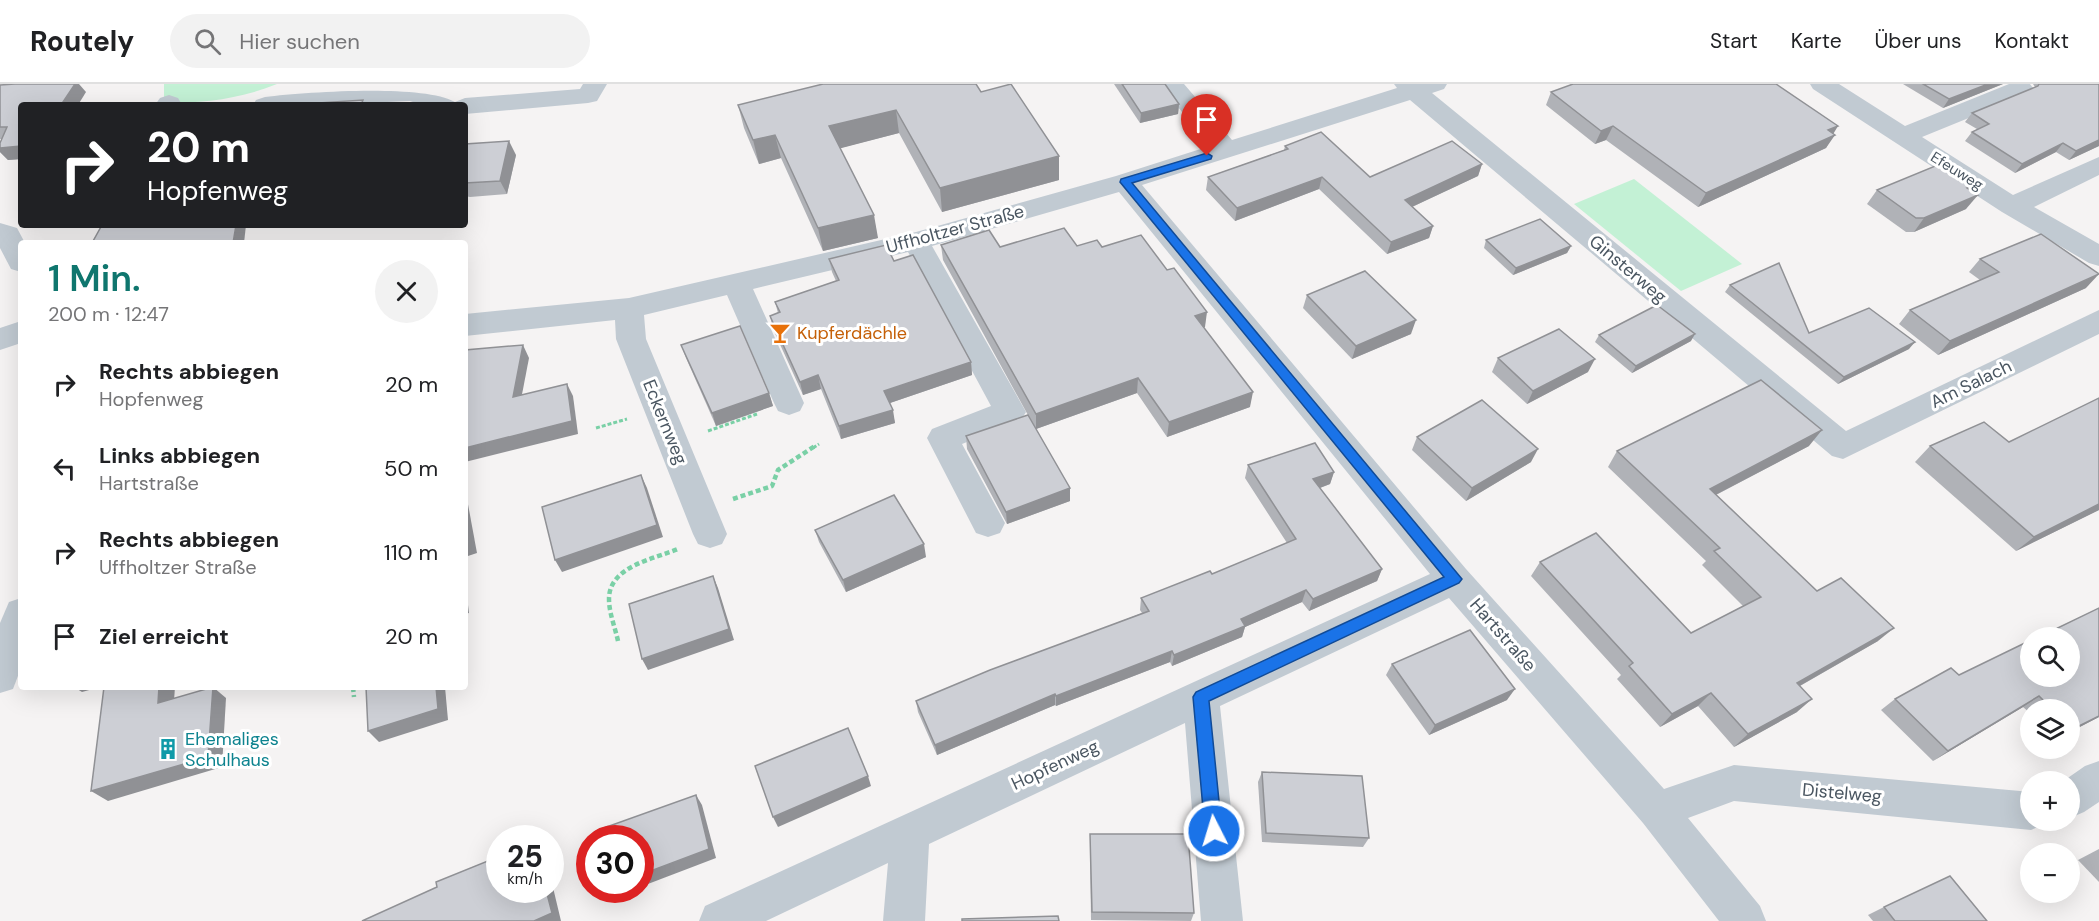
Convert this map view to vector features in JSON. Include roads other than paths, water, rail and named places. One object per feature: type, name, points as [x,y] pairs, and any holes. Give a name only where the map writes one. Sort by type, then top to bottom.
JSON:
[{"type":"street","points":[[468,106],[588,96],[595,84]]},
{"type":"street","points":[[1171,84],[1227,150]]},
{"type":"street","name":"Efeuweg","points":[[1822,84],[2012,206],[2099,256]]},
{"type":"street","name":"Uffholtzer Straße","points":[[468,325],[628,308],[916,241],[1125,182],[1418,86]]},
{"type":"street","name":"Ginsterweg","points":[[1418,86],[1843,447]]},
{"type":"street","name":"Efeuweg","points":[[1902,136],[2021,88]]},
{"type":"street","points":[[287,102],[413,93],[437,102]]},
{"type":"street","points":[[2012,206],[2099,165]]},
{"type":"street","name":"Hartstraße","points":[[1125,182],[1454,579],[1657,810],[1745,921]]},
{"type":"street","points":[[9,230],[18,254]]},
{"type":"street","points":[[916,241],[1010,412],[943,438],[988,523]]},
{"type":"street","points":[[736,283],[789,403]]},
{"type":"street","name":"Eckernweg","points":[[628,308],[631,339],[706,521]]},
{"type":"street","name":"Am Salach","points":[[1843,447],[2099,321]]},
{"type":"street","points":[[0,339],[18,333]]},
{"type":"street","name":"Hopfenweg","points":[[720,921],[1454,579]]},
{"type":"street","points":[[0,677],[18,622]]},
{"type":"street","points":[[1201,697],[1222,921]]},
{"type":"street","points":[[2080,792],[2099,779]]},
{"type":"street","name":"Distelweg","points":[[1657,810],[1734,783],[2020,810]]},
{"type":"street","points":[[904,921],[910,833]]},
{"type":"place","name":"Kupferdächle","points":[[780,333]]},
{"type":"place","name":"Ehemaliges Schulhaus","points":[[168,749]]}]
